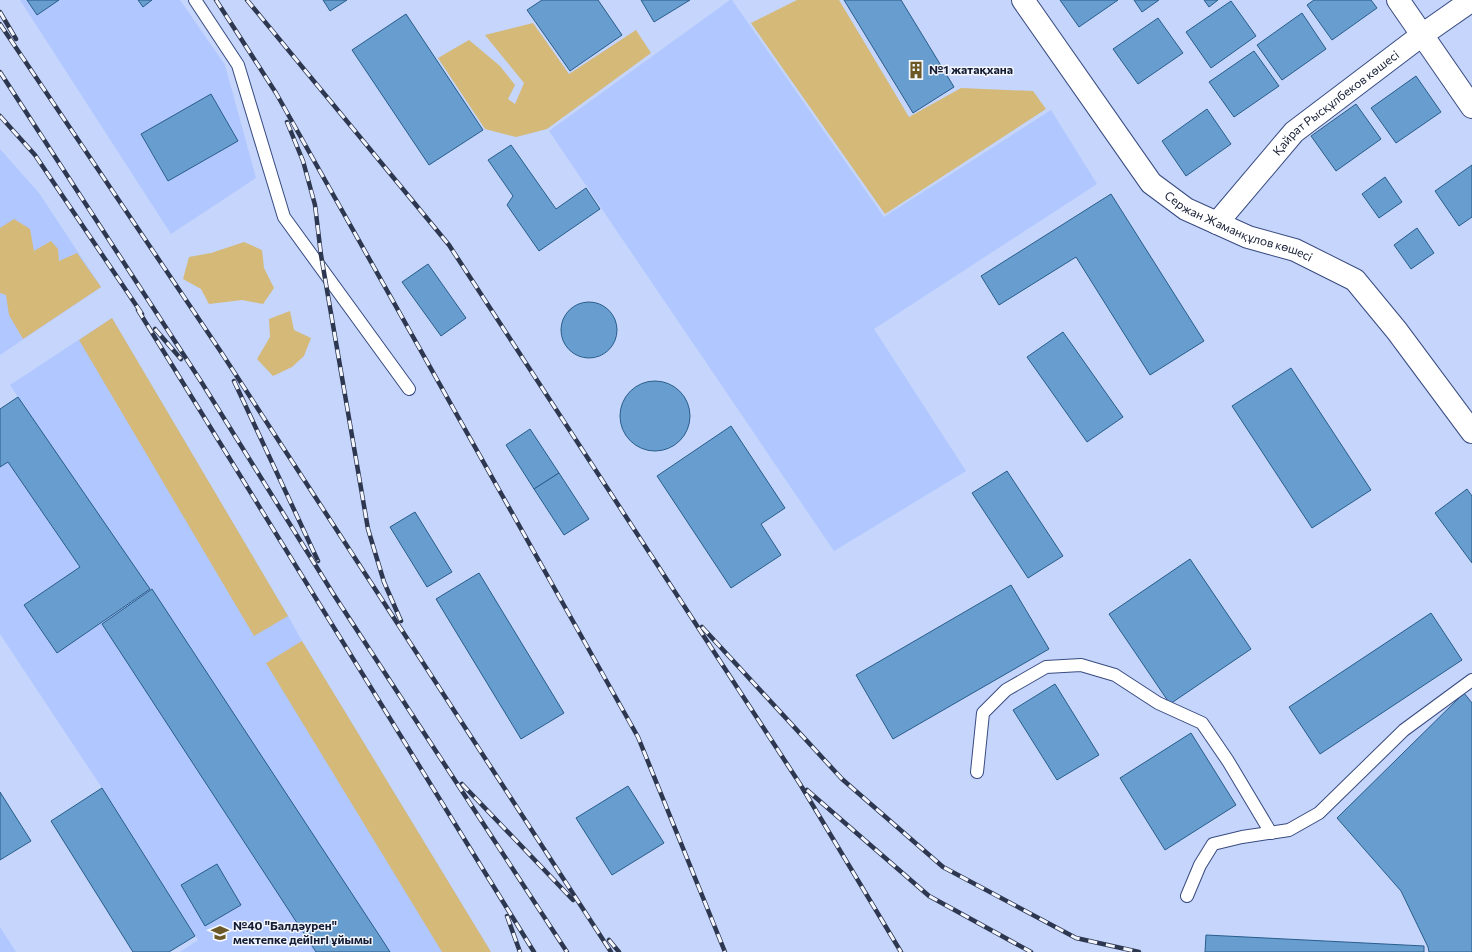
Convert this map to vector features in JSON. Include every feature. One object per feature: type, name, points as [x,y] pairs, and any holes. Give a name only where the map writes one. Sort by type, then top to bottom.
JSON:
[{"type":"street","name":"Сержан Жаманқұлов көшесі","points":[[1023,0],[1151,183],[1186,209],[1248,237],[1295,250],[1355,280],[1397,331],[1472,432]]},
{"type":"street","points":[[1398,0],[1472,107]]},
{"type":"street","name":"Қайрат Рысқұлбеков көшесі","points":[[1217,223],[1294,132],[1422,35],[1472,0]]},
{"type":"lane","points":[[195,0],[238,65],[284,217],[409,389]]},
{"type":"lane","points":[[977,772],[983,713],[1006,690],[1046,667],[1081,666],[1115,675],[1158,703],[1202,723],[1228,762],[1271,833]]},
{"type":"lane","points":[[1187,896],[1200,865],[1213,844],[1242,837],[1289,830],[1319,813],[1404,730],[1472,680]]},
{"type":"shaded area","points":[[20,0],[180,0],[225,65],[256,178],[171,234]]},
{"type":"shaded area","points":[[732,0],[884,217],[1051,110],[1097,184],[874,329],[966,471],[834,551],[549,131]]},
{"type":"shaded area","points":[[797,0],[839,0],[909,117],[961,88],[1033,91],[1046,109],[885,214],[751,23]]},
{"type":"shaded area","points":[[533,23],[569,74],[636,30],[651,53],[547,129],[516,137],[485,129],[438,58],[469,40],[500,66],[515,85],[508,99],[515,104],[524,83],[485,35]]},
{"type":"shaded area","points":[[0,149],[39,193],[101,287],[0,355]]},
{"type":"shaded area","points":[[14,219],[30,229],[34,251],[51,241],[58,249],[59,261],[77,253],[101,287],[23,339],[9,315],[6,295],[0,293],[0,228]]},
{"type":"shaded area","points":[[244,242],[262,250],[264,268],[274,288],[263,304],[242,300],[209,304],[201,289],[183,279],[189,257],[211,253]]},
{"type":"shaded area","points":[[290,311],[294,330],[311,338],[304,356],[292,367],[273,376],[257,359],[270,337],[269,319]]},
{"type":"shaded area","points":[[112,318],[302,641],[491,952],[180,952],[198,940],[102,788],[0,634],[0,409],[18,397],[10,385]]},
{"type":"shaded area","points":[[112,318],[288,616],[254,636],[79,340]]},
{"type":"shaded area","points":[[302,641],[491,952],[442,952],[266,663]]},
{"type":"shaded area","points":[[0,927],[16,952],[0,952]]},
{"type":"building","points":[[27,0],[59,0],[37,15]]},
{"type":"building","points":[[138,0],[152,0],[143,7]]},
{"type":"building","points":[[323,0],[347,0],[330,11]]},
{"type":"building","points":[[542,0],[598,0],[622,35],[570,71],[527,10]]},
{"type":"building","points":[[641,0],[690,0],[654,22]]},
{"type":"building","name":"№1 жатақхана","points":[[844,0],[901,0],[954,87],[913,113]]},
{"type":"building","points":[[1060,0],[1118,0],[1079,27]]},
{"type":"building","points":[[1134,0],[1159,0],[1142,12]]},
{"type":"building","points":[[1204,0],[1218,0],[1209,7]]},
{"type":"building","points":[[1314,0],[1371,0],[1377,8],[1332,40],[1307,5]]},
{"type":"building","points":[[1231,1],[1256,36],[1211,68],[1186,32]]},
{"type":"building","points":[[1302,13],[1326,49],[1282,80],[1257,45]]},
{"type":"building","points":[[406,14],[483,130],[429,165],[352,50]]},
{"type":"building","points":[[1158,18],[1183,53],[1138,84],[1113,49]]},
{"type":"building","points":[[1254,51],[1279,86],[1234,117],[1209,82]]},
{"type":"building","points":[[1416,76],[1441,112],[1396,143],[1371,108]]},
{"type":"building","points":[[211,94],[238,141],[168,181],[141,134]]},
{"type":"building","points":[[1356,104],[1381,139],[1336,171],[1311,136]]},
{"type":"building","points":[[1207,109],[1231,144],[1186,176],[1162,141]]},
{"type":"building","points":[[511,145],[556,209],[586,188],[600,209],[539,251],[507,205],[513,196],[488,160]]},
{"type":"building","points":[[1472,165],[1472,217],[1459,226],[1435,191]]},
{"type":"building","points":[[1385,177],[1402,202],[1379,218],[1362,194]]},
{"type":"building","points":[[1111,194],[1204,341],[1150,375],[1076,257],[999,305],[981,276]]},
{"type":"building","points":[[1417,228],[1434,253],[1411,269],[1394,245]]},
{"type":"building","points":[[428,264],[466,318],[441,336],[402,282]]},
{"type":"building","points":[[589,302],[600,304],[609,310],[615,319],[617,330],[615,341],[609,350],[600,356],[589,358],[578,356],[569,350],[563,341],[561,330],[563,319],[569,310],[578,304]]},
{"type":"building","points":[[1063,332],[1123,417],[1087,442],[1027,357]]},
{"type":"building","points":[[1291,368],[1371,490],[1312,528],[1232,406]]},
{"type":"building","points":[[655,381],[668,384],[680,391],[687,403],[690,416],[687,429],[680,441],[668,448],[655,451],[642,448],[630,441],[623,429],[620,416],[623,403],[630,391],[642,384]]},
{"type":"building","points":[[18,397],[150,589],[57,653],[24,605],[80,567],[8,462],[0,467],[0,409]]},
{"type":"building","points":[[731,426],[785,508],[761,524],[781,555],[731,588],[657,476]]},
{"type":"building","points":[[530,429],[559,473],[534,489],[506,445]]},
{"type":"building","points":[[1007,471],[1063,556],[1028,578],[972,493]]},
{"type":"building","points":[[559,473],[589,519],[564,535],[534,489]]},
{"type":"building","points":[[1467,489],[1472,496],[1472,563],[1435,513]]},
{"type":"building","points":[[415,512],[452,572],[427,587],[390,527]]},
{"type":"building","points":[[1190,559],[1251,649],[1170,704],[1109,614]]},
{"type":"building","points":[[479,573],[564,713],[521,739],[436,599]]},
{"type":"building","points":[[1011,585],[1049,649],[893,739],[856,675]]},
{"type":"building","points":[[152,589],[390,952],[316,952],[102,624]]},
{"type":"building","points":[[1431,613],[1462,660],[1320,754],[1289,707]]},
{"type":"building","points":[[1055,684],[1099,755],[1057,780],[1013,710]]},
{"type":"building","points":[[1464,693],[1472,703],[1472,952],[1429,952],[1401,891],[1337,818]]},
{"type":"building","points":[[1191,733],[1236,805],[1165,850],[1120,778]]},
{"type":"building","points":[[628,786],[664,843],[612,875],[576,818]]},
{"type":"building","points":[[102,788],[195,936],[169,952],[133,952],[51,821]]},
{"type":"building","points":[[0,792],[31,841],[0,860]]},
{"type":"building","points":[[217,864],[241,905],[205,926],[181,885]]},
{"type":"building","points":[[1206,935],[1424,946],[1424,952],[1205,952]]},
{"type":"railway","points":[[216,0],[276,93],[638,737],[725,952]]},
{"type":"railway","points":[[247,0],[449,245],[800,784],[901,952]]},
{"type":"railway","points":[[0,12],[16,39]]},
{"type":"railway","points":[[0,24],[221,352],[611,952]]},
{"type":"railway","points":[[0,72],[202,383],[334,595],[567,952]]},
{"type":"railway","points":[[0,116],[35,155],[142,314]]},
{"type":"railway","points":[[287,122],[303,161],[315,205],[321,255],[368,529],[384,582],[401,621]]},
{"type":"railway","points":[[138,310],[534,952]]},
{"type":"railway","points":[[155,329],[181,359]]},
{"type":"railway","points":[[234,381],[318,561]]},
{"type":"railway","points":[[702,627],[842,779],[943,867],[1076,938],[1139,952]]},
{"type":"railway","points":[[462,784],[573,900]]},
{"type":"railway","points":[[807,790],[929,896],[1031,952]]},
{"type":"railway","points":[[507,916],[520,952]]},
{"type":"railway","points":[[609,940],[619,952]]},
{"type":"place","name":"№1 жатақхана","points":[[916,70]]},
{"type":"place","name":"№40 \"Балдәурен\" мектепке дейінгі ұйымы","points":[[220,933]]}]
